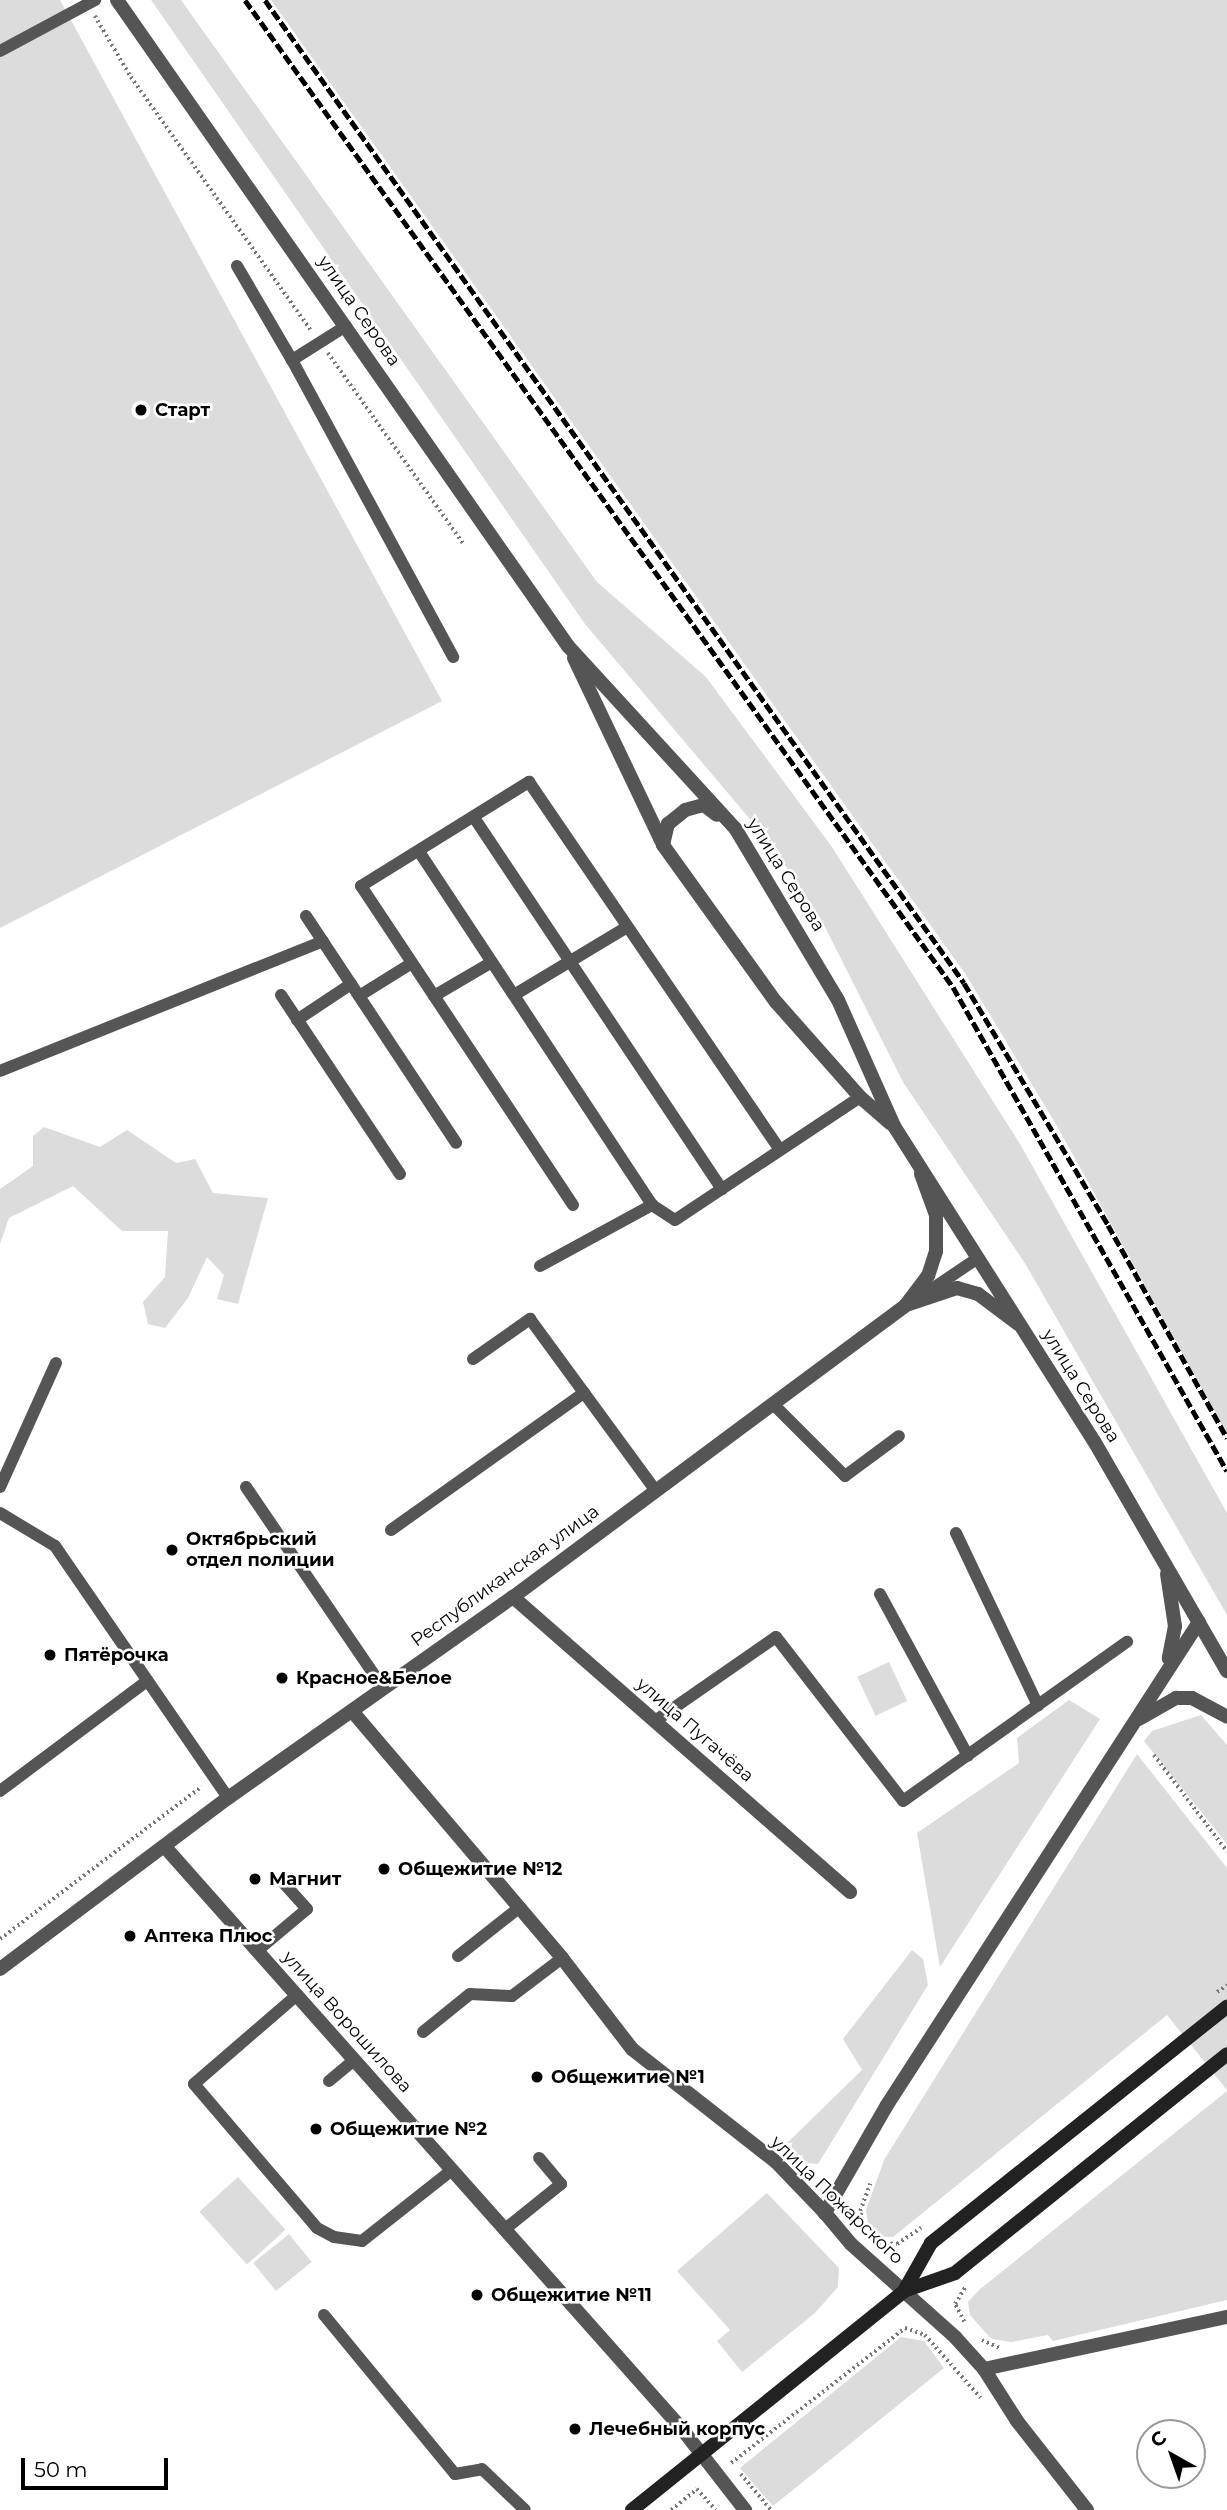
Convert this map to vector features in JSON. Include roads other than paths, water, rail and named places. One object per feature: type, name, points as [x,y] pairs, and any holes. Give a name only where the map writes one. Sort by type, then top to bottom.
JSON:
[{"type":"main road","points":[[904,2291],[931,2243],[1227,2007]]},
{"type":"main road","points":[[632,2510],[904,2291],[955,2273],[1227,2054]]},
{"type":"street","name":"улица Серова","points":[[117,0],[568,646],[736,828],[838,1000],[894,1126],[1021,1326],[1227,1671]]},
{"type":"street","name":"улица Серова","points":[[568,646],[663,845],[776,1002],[860,1097],[894,1126]]},
{"type":"street","points":[[663,845],[668,824],[685,810],[704,805],[736,828]]},
{"type":"street","name":"Республиканская улица","points":[[0,1969],[228,1798],[513,1597],[905,1306],[928,1276],[936,1251],[936,1215],[916,1161]]},
{"type":"street","points":[[905,1306],[957,1287],[978,1294],[1021,1326]]},
{"type":"street","points":[[1162,1677],[1175,1626],[1166,1566]]},
{"type":"street","name":"улица Пугачёва","points":[[513,1597],[850,1892]]},
{"type":"street","points":[[825,2213],[887,2105],[1127,1728],[1199,1622]]},
{"type":"street","points":[[1127,1728],[1153,1707],[1176,1698],[1192,1698],[1227,1717]]},
{"type":"street","name":"улица Пожарского","points":[[352,1711],[520,1907],[632,2049],[776,2162],[851,2244],[904,2291],[984,2370],[1022,2428],[1087,2510]]},
{"type":"street","name":"улица Ворошилова","points":[[165,1847],[682,2429],[745,2510]]},
{"type":"street","points":[[984,2370],[1227,2317]]},
{"type":"lane","points":[[0,51],[92,2]]},
{"type":"lane","points":[[237,266],[292,360],[453,657]]},
{"type":"lane","points":[[292,360],[346,326]]},
{"type":"lane","points":[[573,1205],[361,886],[475,819],[529,782],[780,1150]]},
{"type":"lane","points":[[475,819],[568,963],[722,1189]]},
{"type":"lane","points":[[420,853],[652,1205],[675,1220],[860,1097]]},
{"type":"lane","points":[[306,916],[456,1143]]},
{"type":"lane","points":[[514,995],[627,928]]},
{"type":"lane","points":[[0,1071],[323,941]]},
{"type":"lane","points":[[434,996],[492,962]]},
{"type":"lane","points":[[359,996],[412,963]]},
{"type":"lane","points":[[297,1020],[351,984]]},
{"type":"lane","points":[[281,995],[400,1174]]},
{"type":"lane","points":[[540,1266],[652,1205]]},
{"type":"lane","points":[[905,1306],[978,1258]]},
{"type":"lane","points":[[473,1359],[530,1319],[655,1490]]},
{"type":"lane","points":[[0,1487],[56,1363]]},
{"type":"lane","points":[[391,1530],[584,1393]]},
{"type":"lane","points":[[773,1404],[845,1476],[899,1436]]},
{"type":"lane","points":[[246,1487],[383,1688]]},
{"type":"lane","points":[[0,1513],[55,1546],[228,1798]]},
{"type":"lane","points":[[956,1534],[1038,1706]]},
{"type":"lane","points":[[880,1594],[968,1756]]},
{"type":"lane","points":[[655,1721],[776,1637],[903,1801],[1127,1642]]},
{"type":"lane","points":[[0,1791],[147,1681]]},
{"type":"lane","points":[[257,1951],[307,1909],[281,1880]]},
{"type":"lane","points":[[458,1956],[520,1907]]},
{"type":"lane","points":[[423,2032],[470,1994],[512,1996],[562,1958]]},
{"type":"lane","points":[[297,1995],[194,2084],[317,2228],[334,2237],[362,2241],[452,2170]]},
{"type":"lane","points":[[329,2081],[354,2060]]},
{"type":"lane","points":[[505,2230],[561,2184],[539,2158]]},
{"type":"lane","points":[[324,2315],[456,2474],[482,2469],[525,2510]]},
{"type":"railway","points":[[245,0],[953,987],[1227,1471]]},
{"type":"railway","points":[[265,0],[964,983],[1108,1225],[1227,1438]]},
{"type":"place","name":"Старт","points":[[141,410]]},
{"type":"place","name":"Октябрьский отдел полиции","points":[[172,1550]]},
{"type":"place","name":"Пятёрочка","points":[[50,1655]]},
{"type":"place","name":"Красное&Белое","points":[[282,1678]]},
{"type":"place","name":"Общежитие №12","points":[[384,1869]]},
{"type":"place","name":"Магнит","points":[[255,1879]]},
{"type":"place","name":"Аптека Плюс","points":[[130,1936]]},
{"type":"place","name":"Общежитие №1","points":[[537,2077]]},
{"type":"place","name":"Общежитие №2","points":[[316,2129]]},
{"type":"place","name":"Общежитие №11","points":[[477,2295]]},
{"type":"place","name":"Лечебный корпус","points":[[575,2429]]}]
